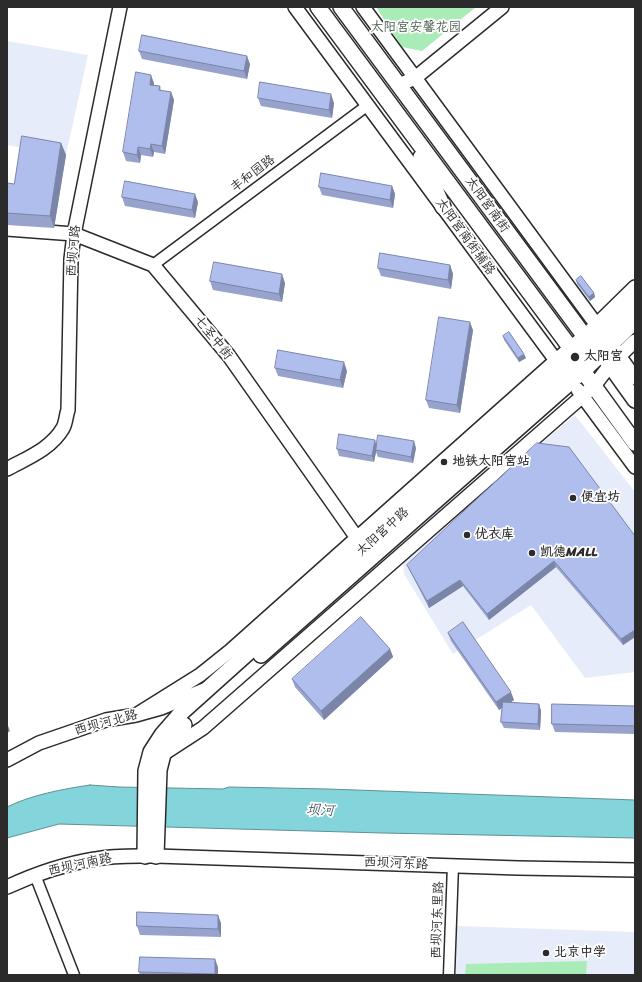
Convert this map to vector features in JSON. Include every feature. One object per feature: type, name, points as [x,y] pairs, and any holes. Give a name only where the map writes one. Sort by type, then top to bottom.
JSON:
[{"type":"main road","name":"太阳宫南街","points":[[318,7],[411,132],[588,391],[635,443]]},
{"type":"main road","name":"太阳宫南街","points":[[341,7],[399,85],[602,345],[635,400]]},
{"type":"main road","points":[[411,132],[443,207]]},
{"type":"main road","name":"太阳宫中路","points":[[602,345],[635,303]]},
{"type":"main road","name":"太阳宫中路","points":[[153,770],[151,752],[162,734],[182,712],[570,365],[602,345],[635,321]]},
{"type":"main road","name":"太阳宫中路","points":[[153,770],[172,738],[192,716],[456,484],[570,365]]},
{"type":"main road","points":[[151,850],[153,770]]},
{"type":"street","name":"西坝河路","points":[[7,469],[36,454],[53,441],[64,427],[68,410],[71,259],[74,234],[120,7]]},
{"type":"street","name":"太阳宫南街辅路","points":[[295,7],[443,207],[570,365]]},
{"type":"street","name":"太阳宫南街","points":[[363,7],[415,78],[602,345],[635,378]]},
{"type":"street","points":[[399,85],[415,78],[502,7]]},
{"type":"street","name":"丰和园路","points":[[153,265],[368,105]]},
{"type":"street","name":"七圣中街","points":[[7,229],[74,234],[153,265],[229,356],[357,538]]},
{"type":"street","name":"太阳宫中路","points":[[163,754],[203,728],[588,391],[602,345],[635,287]]},
{"type":"street","name":"太阳宫中路","points":[[136,715],[200,675],[230,651],[357,538],[570,365],[602,345],[635,341]]},
{"type":"street","points":[[588,391],[635,467]]},
{"type":"street","points":[[456,484],[467,497]]},
{"type":"street","points":[[335,558],[386,529]]},
{"type":"street","points":[[366,585],[384,547]]},
{"type":"street","name":"西坝河北路","points":[[7,760],[39,743],[106,720],[136,715],[161,708],[208,689]]},
{"type":"street","name":"西坝河东路","points":[[151,850],[285,861],[635,870]]},
{"type":"street","name":"西坝河南路","points":[[7,888],[36,875],[76,863],[151,850]]},
{"type":"street","name":"西坝河东里路","points":[[449,975],[453,865]]},
{"type":"street","points":[[36,875],[74,975]]},
{"type":"shaded area","points":[[7,41],[88,55],[66,155],[7,145]]},
{"type":"shaded area","name":"凯德MALL","points":[[575,415],[635,492],[635,672],[585,678],[531,605],[453,654],[404,574],[403,559]]},
{"type":"shaded area","name":"北京中学","points":[[457,926],[635,932],[635,975],[456,975]]},
{"type":"green space","name":"太阳宫安馨花园","points":[[376,7],[476,7],[422,51],[402,47]]},
{"type":"green space","points":[[587,961],[586,975],[465,975],[466,964]]},
{"type":"water","name":"坝河","points":[[90,785],[223,789],[229,787],[328,789],[635,800],[635,838],[59,824],[7,838],[7,807],[37,796]]},
{"type":"building","points":[[142,35],[247,56],[244,71],[139,51]]},
{"type":"building","points":[[136,72],[151,75],[150,85],[160,86],[159,90],[171,92],[162,146],[151,144],[150,149],[138,147],[137,155],[123,152]]},
{"type":"building","points":[[260,82],[331,94],[329,110],[258,98]]},
{"type":"building","points":[[22,136],[61,143],[50,216],[7,213],[7,183],[14,184]]},
{"type":"building","points":[[321,173],[392,186],[390,200],[319,187]]},
{"type":"building","points":[[125,181],[195,194],[192,210],[122,197]]},
{"type":"building","points":[[380,253],[450,265],[448,280],[378,268]]},
{"type":"building","points":[[214,262],[282,274],[279,294],[210,281]]},
{"type":"building","points":[[581,276],[594,293],[589,297],[576,280]]},
{"type":"building","points":[[439,317],[470,322],[457,405],[426,400]]},
{"type":"building","points":[[509,332],[524,354],[518,358],[503,336]]},
{"type":"building","points":[[278,350],[344,362],[340,380],[275,368]]},
{"type":"building","points":[[339,434],[375,440],[372,456],[337,449]]},
{"type":"building","points":[[378,435],[414,441],[411,457],[376,450]]},
{"type":"building","name":"凯德MALL","points":[[537,443],[569,447],[635,536],[635,630],[621,639],[554,561],[487,614],[460,580],[427,601],[407,565]]},
{"type":"building","points":[[361,617],[390,649],[321,711],[292,679]]},
{"type":"building","points":[[463,622],[511,692],[496,702],[448,633]]},
{"type":"building","points":[[503,702],[539,704],[538,724],[501,722]]},
{"type":"building","points":[[552,704],[635,706],[635,726],[552,724]]},
{"type":"building","points":[[137,912],[218,915],[218,929],[137,926]]},
{"type":"building","points":[[140,957],[215,959],[215,974],[139,972]]},
{"type":"place","name":"太阳宫","points":[[575,357]]},
{"type":"place","name":"地铁太阳宫站","points":[[444,462]]},
{"type":"place","name":"便宜坊","points":[[573,498]]},
{"type":"place","name":"优衣库","points":[[467,535]]},
{"type":"place","name":"凯德MALL","points":[[532,553]]},
{"type":"place","name":"北京中学","points":[[546,953]]}]
